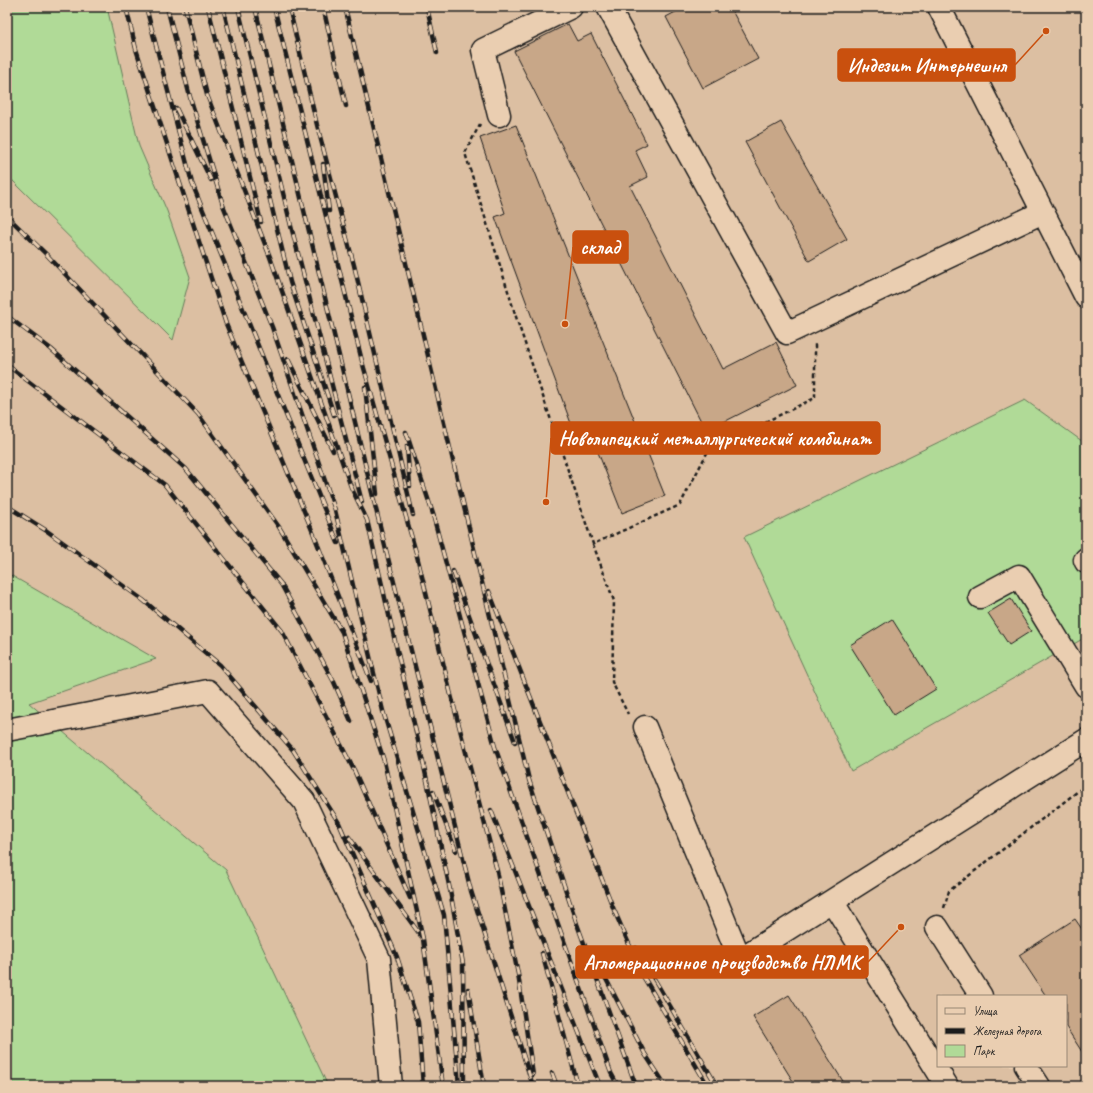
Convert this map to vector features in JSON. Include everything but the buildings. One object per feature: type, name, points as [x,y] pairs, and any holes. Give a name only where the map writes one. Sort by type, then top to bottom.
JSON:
[{"type":"street","points":[[497,105],[483,50],[571,7]]},
{"type":"street","points":[[608,7],[787,333],[1043,212]]},
{"type":"street","points":[[939,7],[1086,297]]},
{"type":"street","points":[[980,597],[1019,576],[1086,686]]},
{"type":"street","points":[[7,730],[208,691],[304,801],[379,959],[391,1086]]},
{"type":"street","points":[[637,721],[740,959],[1086,740]]},
{"type":"street","points":[[832,901],[946,1086]]},
{"type":"street","points":[[937,927],[980,995]]},
{"type":"street","points":[[1027,1067],[1039,1086]]},
{"type":"path","points":[[497,105],[465,153],[517,320],[593,544],[614,601],[612,682],[637,721]]},
{"type":"path","points":[[593,544],[680,506],[709,449],[815,398],[814,320]]},
{"type":"path","points":[[937,927],[949,891],[1086,785]]},
{"type":"shaded area","points":[[7,7],[1086,7],[1086,1086],[123,1086],[7,1030]]},
{"type":"green space","points":[[7,7],[107,7],[139,146],[167,211],[190,277],[173,340],[7,175]]},
{"type":"green space","points":[[1025,400],[1086,444],[1086,637],[851,771],[744,537]]},
{"type":"green space","points":[[7,573],[156,659],[29,703],[226,870],[328,1086],[7,1086]]},
{"type":"railway","points":[[126,7],[136,49],[226,324],[314,535],[371,681]]},
{"type":"railway","points":[[146,7],[192,183],[338,543]]},
{"type":"railway","points":[[167,7],[190,97],[223,205],[272,327],[335,510],[383,711],[444,915],[459,1086]]},
{"type":"railway","points":[[185,7],[207,95],[270,257],[351,487],[367,520],[425,771],[450,890],[463,964],[464,1084]]},
{"type":"railway","points":[[208,7],[261,222]]},
{"type":"railway","points":[[223,7],[290,282],[334,415]]},
{"type":"railway","points":[[238,7],[291,226],[362,502]]},
{"type":"railway","points":[[255,7],[381,530],[471,891],[533,1086]]},
{"type":"railway","points":[[274,7],[362,361],[417,556],[451,695],[497,871],[518,974],[533,1075]]},
{"type":"railway","points":[[289,7],[317,125],[354,265],[413,515]]},
{"type":"railway","points":[[323,7],[346,106]]},
{"type":"railway","points":[[345,7],[529,780],[577,924],[636,1086]]},
{"type":"railway","points":[[427,7],[437,53]]},
{"type":"railway","points":[[176,108],[211,180]]},
{"type":"railway","points":[[323,164],[329,211]]},
{"type":"railway","points":[[7,216],[47,255],[198,414],[279,527],[342,632],[384,761],[423,939],[443,1086]]},
{"type":"railway","points":[[7,316],[51,349],[186,469],[281,584],[334,682],[351,721]]},
{"type":"railway","points":[[288,359],[333,451]]},
{"type":"railway","points":[[7,365],[165,485],[282,631],[354,770],[410,898]]},
{"type":"railway","points":[[365,387],[377,494]]},
{"type":"railway","points":[[406,432],[435,520]]},
{"type":"railway","points":[[407,446],[410,486]]},
{"type":"railway","points":[[7,506],[47,531],[143,600],[220,665],[293,750],[339,823],[397,957],[418,1022],[423,1086]]},
{"type":"railway","points":[[433,515],[495,747],[611,1073],[618,1086]]},
{"type":"railway","points":[[453,571],[515,742]]},
{"type":"railway","points":[[489,591],[614,910],[643,976],[708,1086]]},
{"type":"railway","points":[[433,791],[456,851]]},
{"type":"railway","points":[[491,810],[600,1086]]},
{"type":"railway","points":[[349,837],[421,936]]},
{"type":"railway","points":[[636,948],[717,1086]]},
{"type":"railway","points":[[542,953],[578,1086]]},
{"type":"railway","points":[[593,954],[645,1054],[666,1086]]},
{"type":"railway","points":[[468,989],[484,1086]]},
{"type":"railway","points":[[552,1073],[557,1086]]},
{"type":"place","name":"Индезит Интернешнл","points":[[1046,31]]},
{"type":"place","name":"склад","points":[[565,324]]},
{"type":"place","name":"Новолипецкий металлургический комбинат","points":[[546,502]]},
{"type":"place","name":"Агломерационное производство НЛМК","points":[[901,927]]}]
